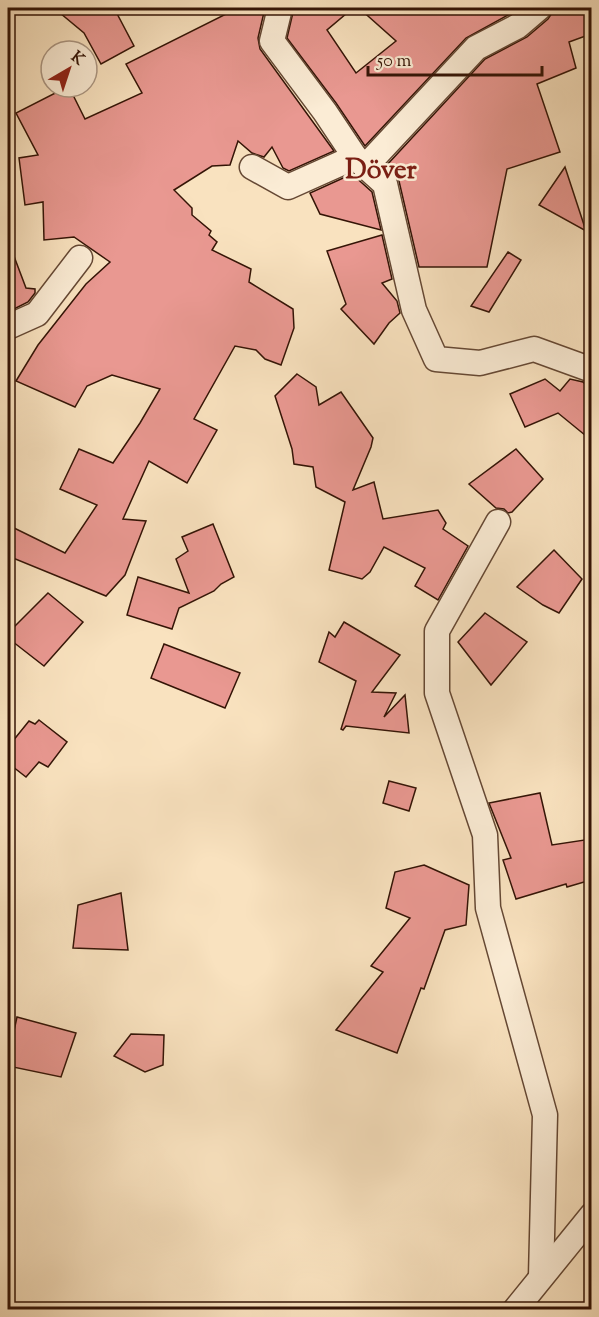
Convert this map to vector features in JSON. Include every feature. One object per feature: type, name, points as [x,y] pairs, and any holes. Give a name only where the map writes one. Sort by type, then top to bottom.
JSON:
[{"type":"street","points":[[280,8],[272,41],[360,162],[385,184],[414,310],[436,359],[480,363],[534,349],[591,370]]},
{"type":"street","points":[[252,167],[288,187],[360,162],[476,48],[518,27],[538,8]]},
{"type":"street","points":[[8,327],[37,314],[80,258]]},
{"type":"street","points":[[498,522],[437,631],[437,693],[485,835],[488,908],[545,1115],[541,1277]]},
{"type":"street","points":[[515,1310],[591,1215]]},
{"type":"building","points":[[54,8],[114,8],[134,46],[101,64],[99,39],[87,39],[84,33]]},
{"type":"building","points":[[238,8],[265,8],[258,38],[260,49],[334,151],[289,171],[283,168],[272,147],[264,157],[252,153],[238,141],[230,165],[212,166],[174,190],[192,208],[192,215],[211,231],[209,235],[217,242],[212,250],[251,269],[249,282],[293,309],[294,328],[281,365],[265,359],[256,350],[235,346],[194,419],[217,430],[187,483],[149,461],[123,519],[146,521],[125,575],[106,596],[8,556],[8,525],[65,553],[97,505],[60,489],[79,449],[113,463],[160,389],[112,375],[87,386],[75,407],[16,381],[38,345],[86,284],[110,262],[74,237],[44,240],[43,202],[25,205],[19,158],[38,155],[16,113],[43,99],[75,99],[85,119],[142,93],[126,64]]},
{"type":"building","points":[[294,8],[353,8],[327,30],[356,73],[396,41],[359,8],[518,8],[466,38],[365,146],[287,38]]},
{"type":"building","points":[[553,8],[591,8],[591,34],[569,42],[576,68],[537,84],[560,152],[507,169],[487,267],[419,267],[399,181],[395,173],[386,166],[485,59],[527,37],[548,19]]},
{"type":"building","points":[[565,167],[586,231],[539,205]]},
{"type":"building","points":[[352,174],[372,192],[381,230],[320,214],[310,193]]},
{"type":"building","points":[[382,235],[392,279],[382,283],[397,301],[400,313],[389,323],[374,344],[341,309],[346,304],[327,251]]},
{"type":"building","points":[[8,243],[26,288],[35,289],[35,293],[28,302],[8,312]]},
{"type":"building","points":[[508,252],[521,260],[489,312],[471,306]]},
{"type":"building","points":[[297,374],[316,387],[319,405],[341,392],[373,438],[353,490],[374,482],[383,519],[438,510],[446,523],[443,529],[468,546],[438,600],[415,586],[425,568],[384,547],[370,572],[362,579],[329,570],[345,502],[316,487],[313,467],[294,464],[292,449],[275,396]]},
{"type":"building","points":[[545,379],[560,391],[570,379],[583,382],[591,390],[591,440],[558,413],[525,427],[510,394]]},
{"type":"building","points":[[516,449],[543,479],[512,512],[508,513],[504,509],[496,508],[469,484]]},
{"type":"building","points":[[213,524],[234,577],[214,591],[179,608],[172,629],[127,615],[138,577],[189,593],[176,559],[188,551],[182,537]]},
{"type":"building","points":[[554,550],[582,579],[559,613],[517,587]]},
{"type":"building","points":[[48,593],[83,622],[44,666],[8,638],[8,633]]},
{"type":"building","points":[[485,613],[527,642],[491,685],[458,642]]},
{"type":"building","points":[[344,622],[400,655],[372,692],[396,693],[384,717],[405,695],[409,733],[346,726],[343,730],[341,729],[356,681],[319,662],[329,632],[335,637]]},
{"type":"building","points":[[164,644],[240,673],[225,708],[151,678]]},
{"type":"building","points":[[39,720],[67,742],[48,767],[39,762],[26,777],[8,763],[8,747],[29,721],[35,724]]},
{"type":"building","points":[[389,781],[416,788],[409,811],[383,803]]},
{"type":"building","points":[[540,793],[552,845],[591,839],[591,880],[567,887],[566,884],[516,899],[503,860],[511,858],[489,803]]},
{"type":"building","points":[[424,865],[469,885],[466,925],[445,930],[424,989],[421,988],[397,1053],[336,1030],[383,972],[371,966],[410,918],[386,908],[395,872]]},
{"type":"building","points":[[121,893],[128,950],[73,948],[78,905]]},
{"type":"building","points":[[17,1017],[76,1033],[61,1077],[8,1066]]},
{"type":"building","points":[[131,1034],[164,1035],[163,1065],[145,1072],[114,1056]]},
{"type":"district","name":"Döver","points":[[381,169]]}]
